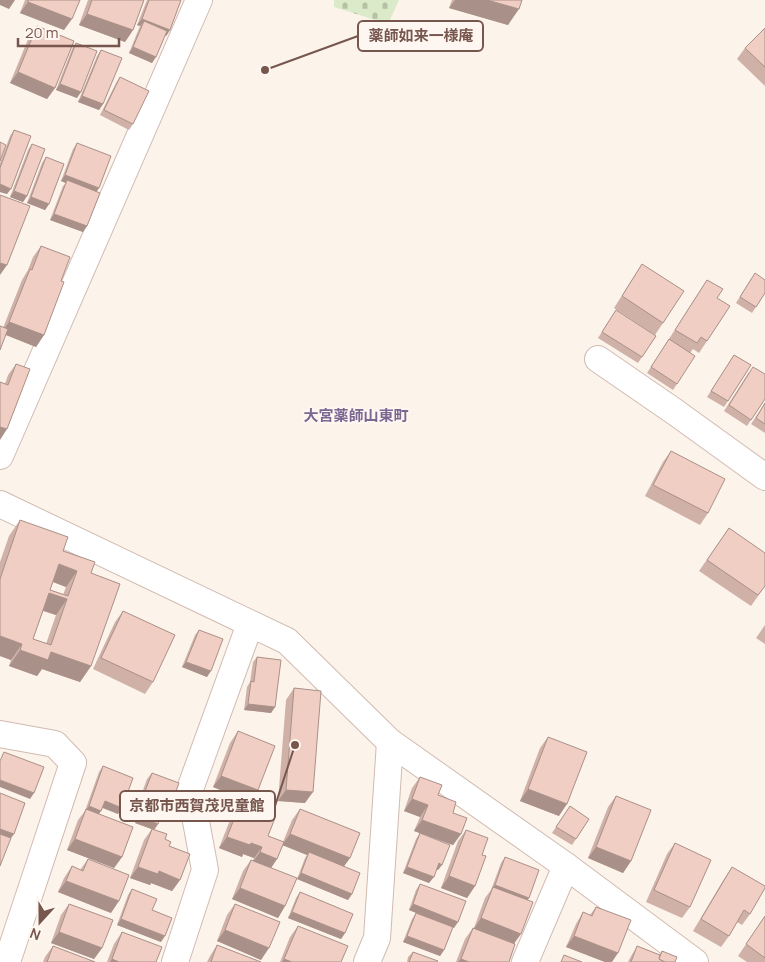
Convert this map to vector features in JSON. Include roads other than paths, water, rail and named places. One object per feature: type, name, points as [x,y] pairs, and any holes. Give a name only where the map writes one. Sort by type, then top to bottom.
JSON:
[{"type":"street","points":[[0,456],[198,0]]},
{"type":"street","points":[[598,358],[765,477]]},
{"type":"street","points":[[0,504],[287,641],[390,742],[566,866],[696,962]]},
{"type":"street","points":[[174,962],[205,870],[190,789],[250,624]]},
{"type":"street","points":[[0,734],[55,744],[73,763],[7,962]]},
{"type":"street","points":[[368,962],[378,938],[390,742]]},
{"type":"street","points":[[525,962],[566,866]]},
{"type":"place","name":"薬師如来一様庵","points":[[265,70]]},
{"type":"place","name":"京都市西賀茂児童館","points":[[295,745]]},
{"type":"district","name":"大宮薬師山東町","points":[[356,415]]}]
